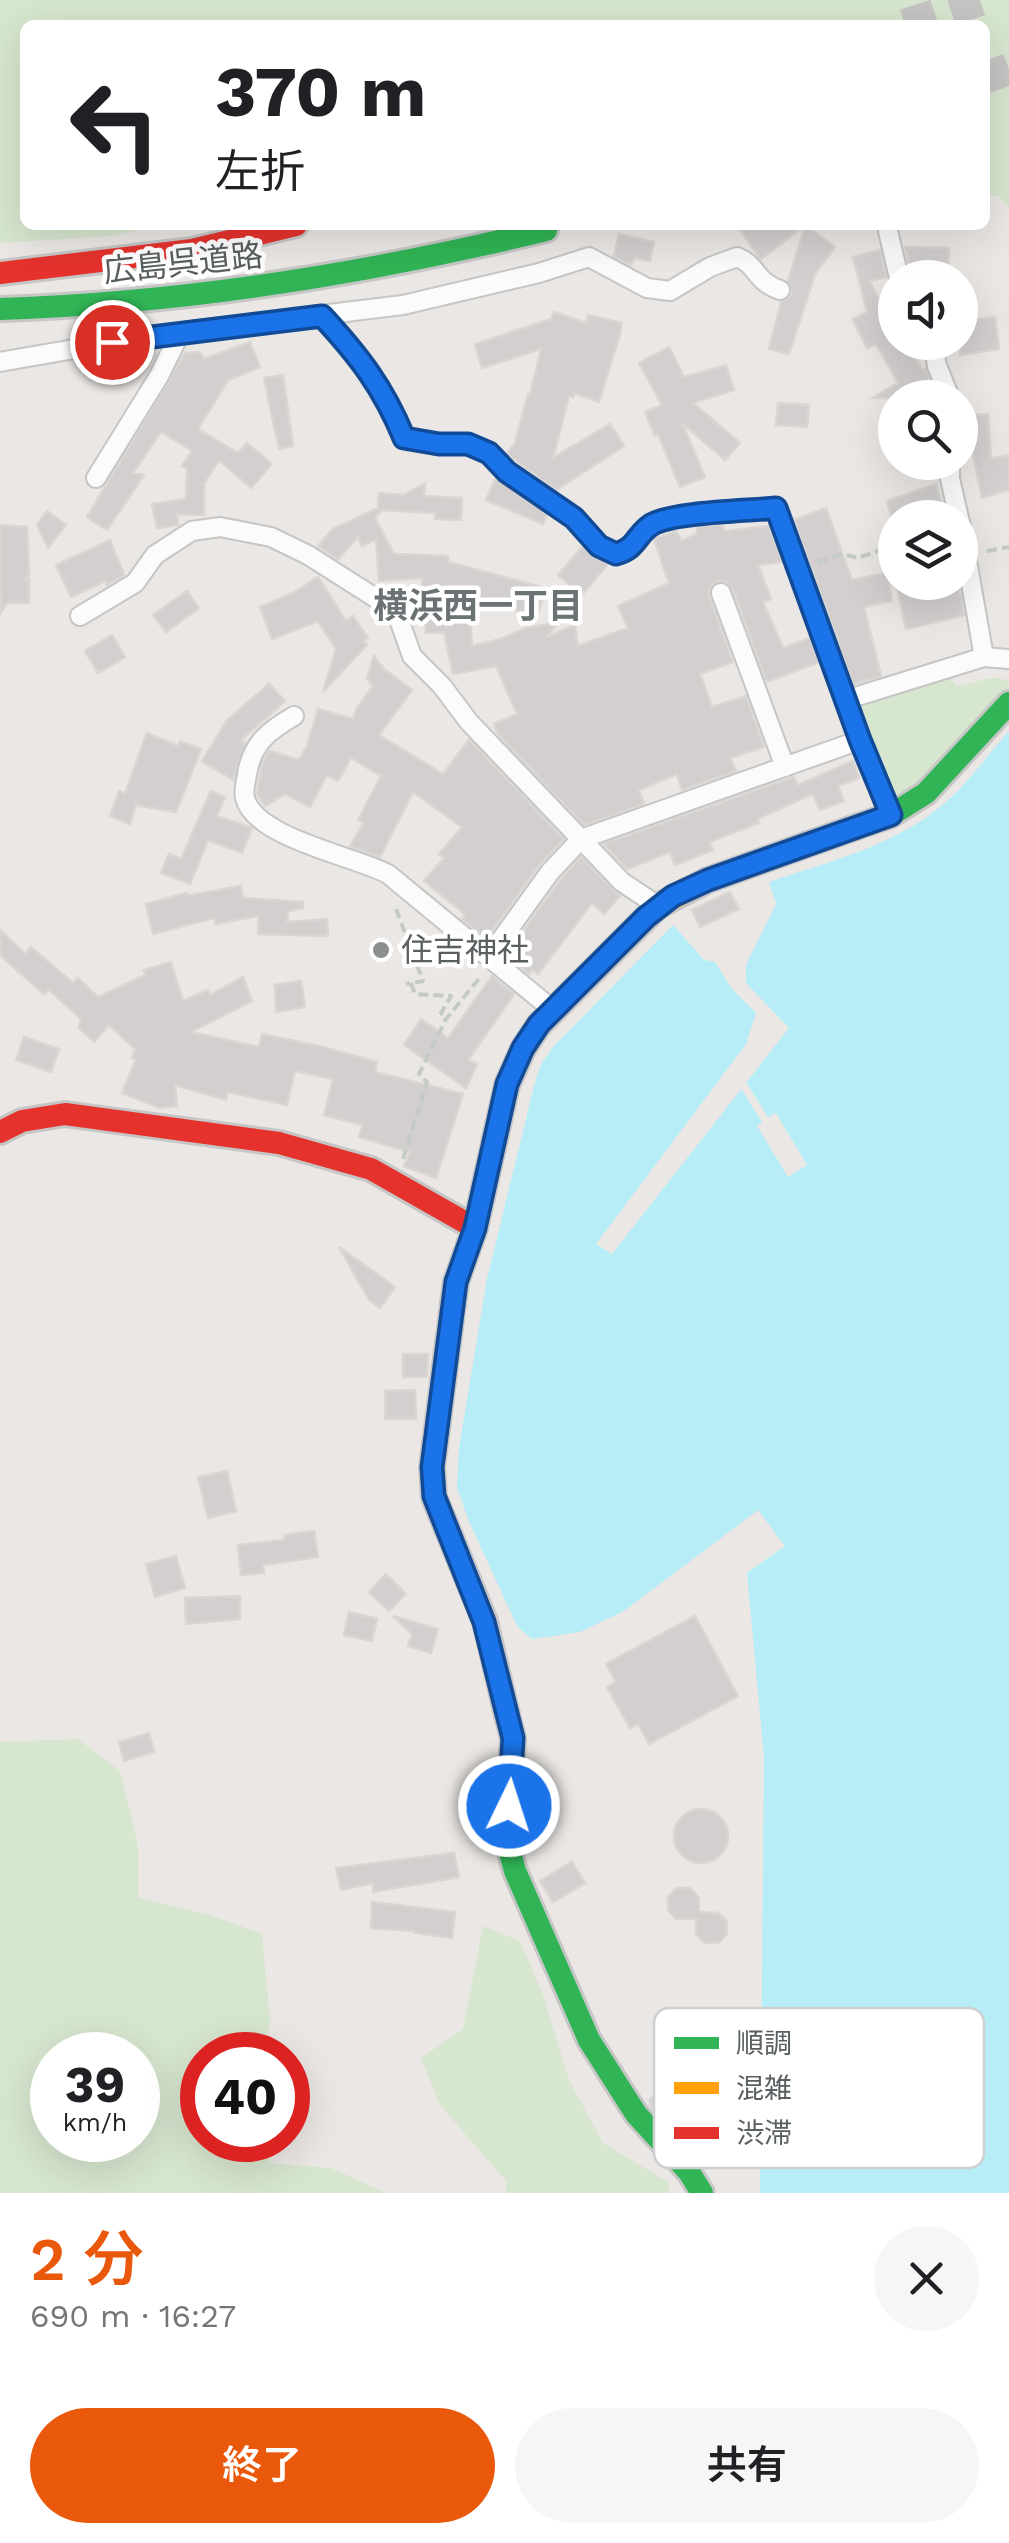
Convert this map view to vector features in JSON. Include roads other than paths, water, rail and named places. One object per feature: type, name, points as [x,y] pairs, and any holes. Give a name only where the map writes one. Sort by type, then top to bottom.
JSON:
[{"type":"main road","name":"広島呉道路","points":[[0,273],[192,250],[275,230]]},
{"type":"main road","name":"広島呉道路","points":[[0,309],[160,302],[372,270],[546,230]]},
{"type":"main road","points":[[0,322],[160,302]]},
{"type":"main road","points":[[654,2134],[636,2114],[589,2040],[544,1931],[514,1872],[506,1841],[513,1738],[484,1622],[434,1496],[456,1282],[475,1228],[507,1084],[523,1048],[553,1010],[658,906],[708,880],[891,815],[926,793],[1009,703]]},
{"type":"main road","points":[[0,1132],[22,1121],[65,1114],[278,1143],[370,1169],[475,1228]]},
{"type":"main road","points":[[685,2168],[702,2193]]},
{"type":"street","points":[[888,231],[895,260]]},
{"type":"street","points":[[0,362],[180,333],[403,305],[590,257],[647,288],[670,291],[710,267],[738,257],[747,260],[764,284],[780,290]]},
{"type":"street","points":[[322,316],[362,360],[387,396],[404,438],[468,444],[489,453],[507,472],[574,518],[599,546],[616,554],[629,550],[651,525],[675,518],[776,508],[891,815]]},
{"type":"street","points":[[96,478],[159,376],[180,333]]},
{"type":"street","points":[[80,616],[135,582],[155,555],[192,531],[220,527],[271,537],[396,611],[412,656],[442,686],[469,722],[622,882],[658,906]]},
{"type":"street","points":[[721,594],[785,767]]},
{"type":"street","points":[[975,600],[984,657]]},
{"type":"street","points":[[845,700],[984,657],[1009,659]]},
{"type":"street","points":[[294,716],[270,730],[255,746],[244,796],[250,810],[293,839],[367,863],[400,885],[473,946],[493,957],[553,1010]]},
{"type":"street","points":[[493,957],[550,872],[581,840],[860,740]]},
{"type":"water","points":[[1009,731],[1009,2193],[760,2193],[760,2168],[984,2168],[984,2008],[762,2008],[764,1758],[747,1573],[785,1546],[758,1510],[624,1611],[580,1632],[532,1639],[517,1626],[468,1519],[457,1487],[459,1448],[487,1279],[534,1086],[541,1064],[553,1047],[673,925],[704,960],[715,962],[732,989],[756,1013],[746,1044],[596,1244],[612,1254],[789,1028],[746,983],[746,965],[776,904],[769,882],[901,833],[959,790]]},
{"type":"tunnel","points":[[920,20],[980,0]]},
{"type":"tunnel","points":[[990,76],[1009,69]]},
{"type":"place","name":"住吉神社","points":[[381,950]]},
{"type":"district","name":"横浜西一丁目","points":[[478,606]]}]
